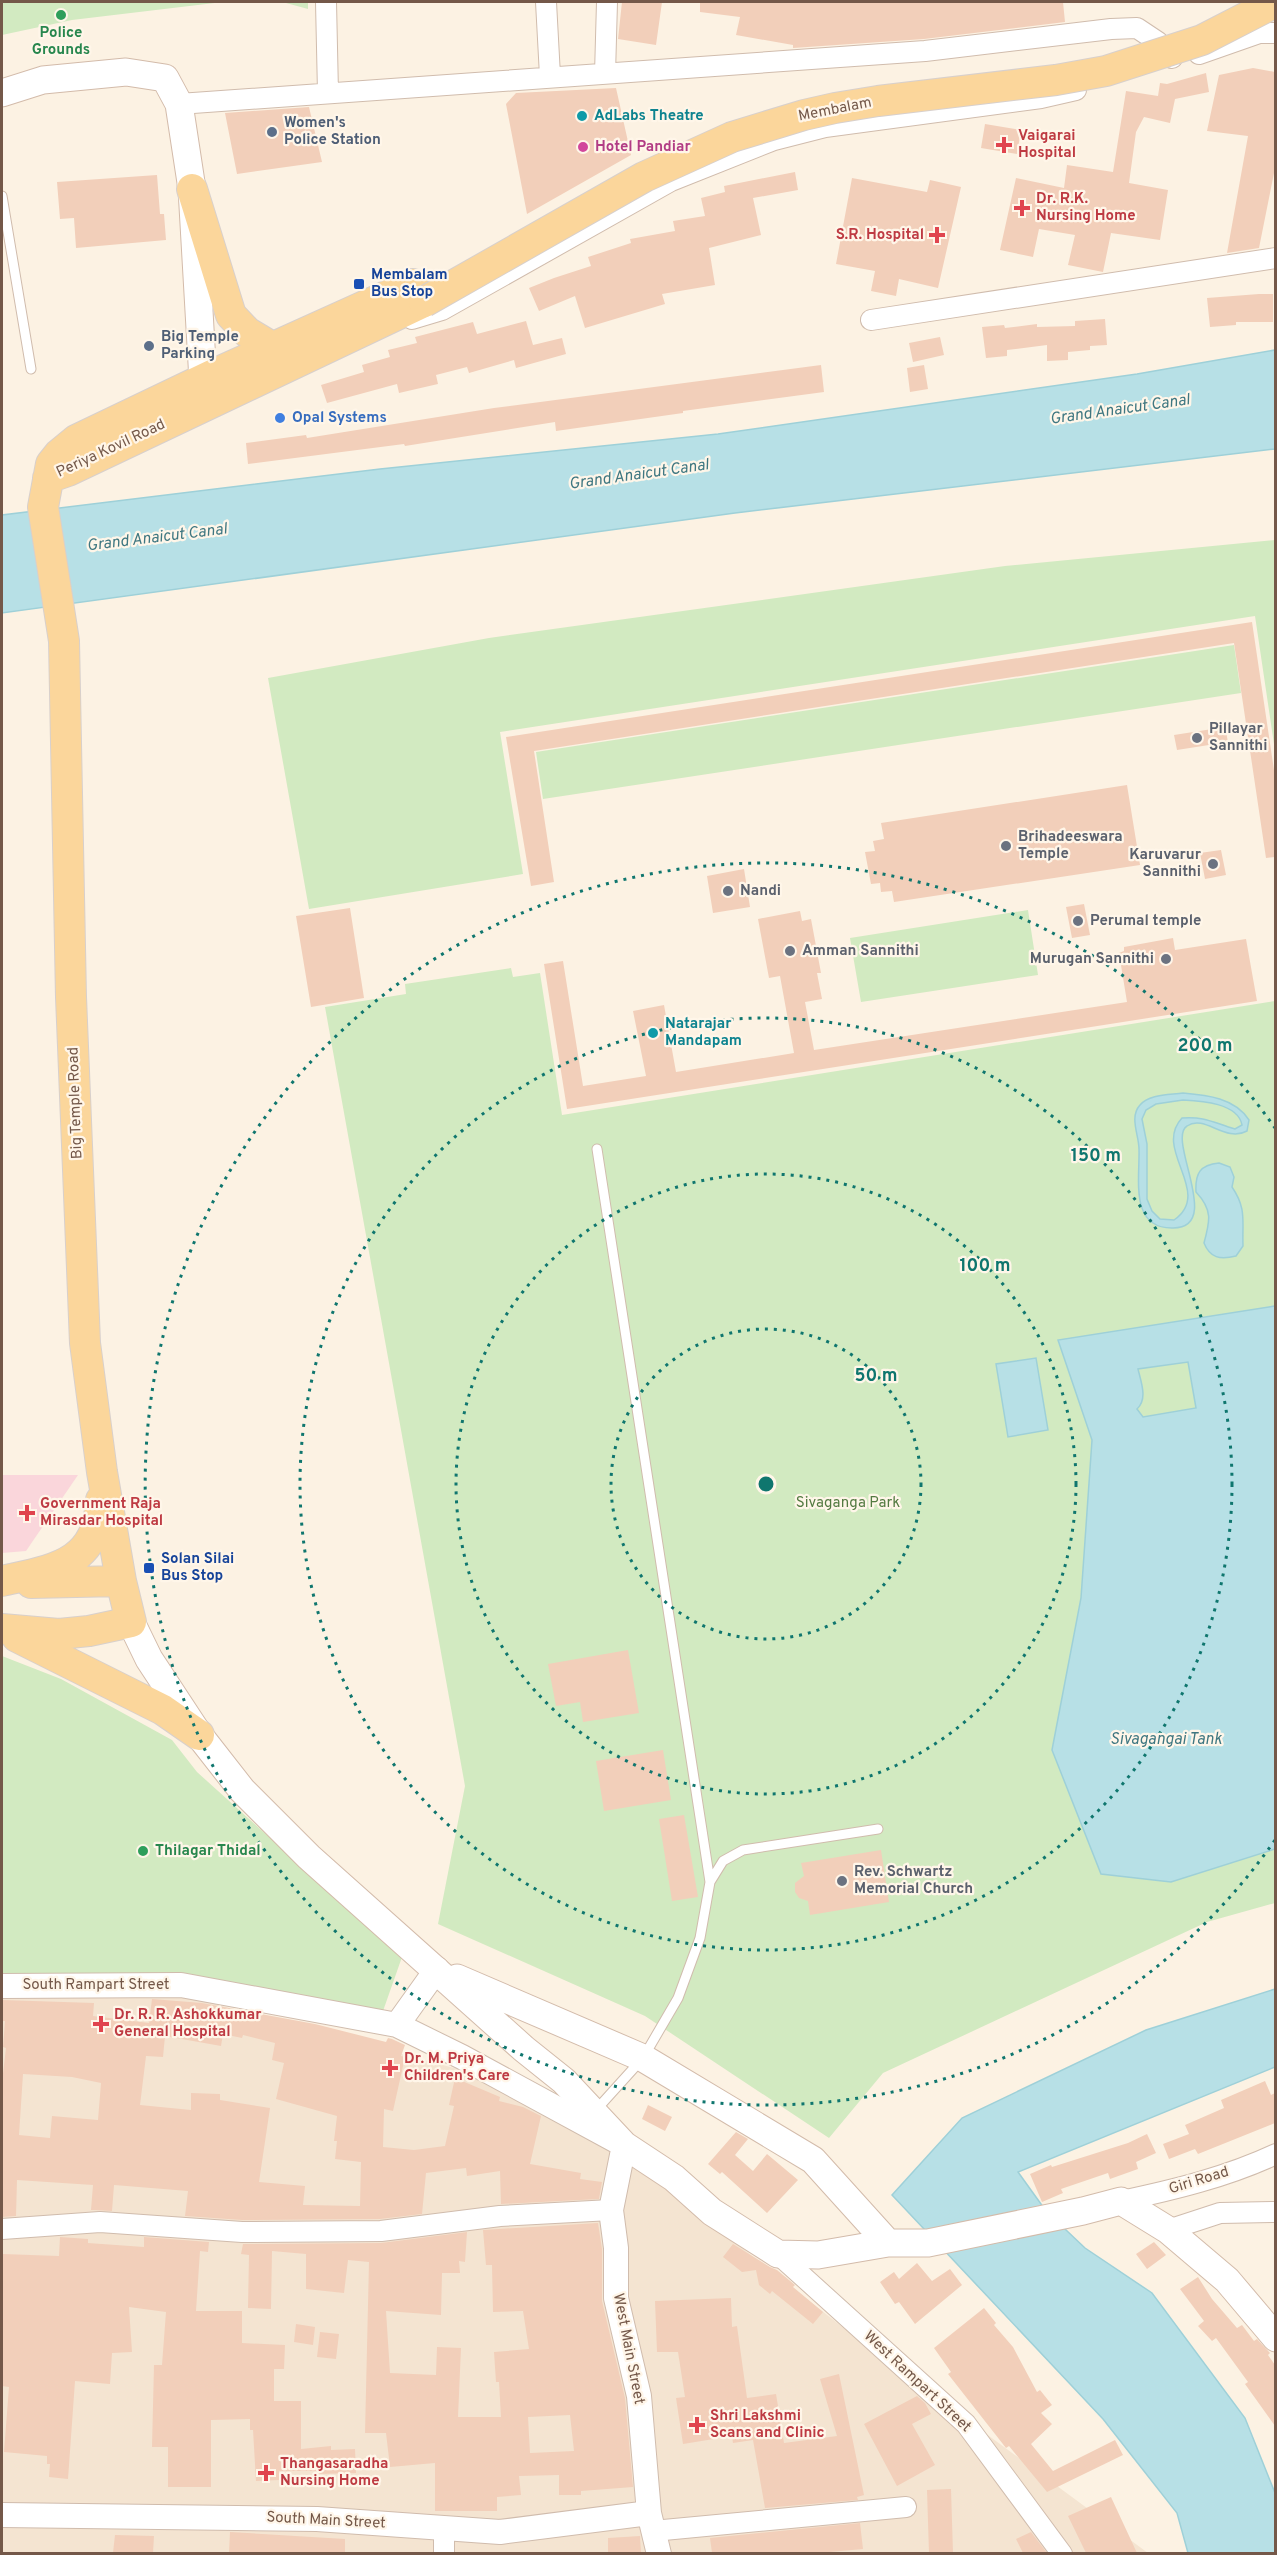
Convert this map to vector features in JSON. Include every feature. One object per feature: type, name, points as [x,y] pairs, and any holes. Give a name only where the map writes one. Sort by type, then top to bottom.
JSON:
[{"type":"main road","name":"Membalam","points":[[418,293],[634,159],[724,118],[798,95],[830,88],[1052,60],[1100,51],[1194,22],[1233,2]]},
{"type":"main road","name":"Membalam","points":[[418,293],[644,177],[732,137],[804,115],[845,106],[1056,80],[1106,71],[1202,40],[1275,2]]},
{"type":"main road","points":[[2,93],[43,80],[126,72],[165,78],[179,104],[192,189],[204,392]]},
{"type":"main road","points":[[192,189],[231,315],[247,332],[272,347]]},
{"type":"main road","name":"Periya Kovil Road","points":[[204,392],[380,324],[418,293]]},
{"type":"main road","name":"Periya Kovil Road","points":[[46,492],[69,471],[204,392],[272,347],[418,293]]},
{"type":"main road","name":"Big Temple Road","points":[[46,492],[62,623],[71,997],[85,1342],[102,1472],[121,1581],[131,1622]]},
{"type":"main road","points":[[2,1581],[53,1569],[75,1557],[91,1543],[99,1524],[102,1472]]},
{"type":"main road","points":[[2,1581],[121,1581]]},
{"type":"main road","points":[[2,1630],[59,1634],[90,1631],[131,1622],[149,1659],[199,1735],[242,1790],[309,1857],[524,2049],[564,2081],[624,2145],[674,2178],[712,2212],[778,2254],[818,2255],[888,2243],[928,2243],[1121,2201],[1168,2230],[1227,2280],[1275,2338]]},
{"type":"main road","points":[[2,1630],[163,1710],[199,1735]]},
{"type":"main road","points":[[437,1969],[643,2058],[813,2160],[888,2243]]},
{"type":"street","points":[[326,2],[328,93]]},
{"type":"street","points":[[546,2],[550,76]]},
{"type":"street","points":[[605,74],[607,2]]},
{"type":"street","points":[[179,104],[925,51],[1111,29],[1137,28],[1158,42],[1176,63]]},
{"type":"street","points":[[380,324],[417,318],[442,310],[671,181],[774,140],[825,127],[1041,98],[1150,72],[1259,33],[1275,33]]},
{"type":"street","points":[[871,320],[1275,258]]},
{"type":"street","points":[[397,2025],[437,1969]]},
{"type":"street","name":"South Rampart Street","points":[[2,1986],[181,1985],[397,2025],[462,2057],[624,2145]]},
{"type":"street","name":"West Main Street","points":[[624,2145],[611,2210],[616,2248],[616,2298],[639,2396],[654,2532]]},
{"type":"street","name":"Giri Road","points":[[1121,2201],[1166,2191],[1254,2165],[1275,2154]]},
{"type":"street","points":[[2,2229],[100,2222],[242,2232],[381,2231],[500,2216],[611,2210]]},
{"type":"street","points":[[1168,2230],[1220,2213],[1275,2212]]},
{"type":"street","name":"West Rampart Street","points":[[778,2254],[966,2424],[1062,2553]]},
{"type":"street","points":[[654,2532],[906,2507]]},
{"type":"street","name":"South Main Street","points":[[2,2515],[317,2519],[500,2532],[654,2532]]},
{"type":"street","points":[[444,2528],[444,2553]]},
{"type":"lane","points":[[2,196],[31,369]]},
{"type":"lane","points":[[594,2112],[643,2058],[678,1998],[700,1938],[710,1882],[597,1149]]},
{"type":"lane","points":[[710,1882],[723,1861],[743,1850],[878,1829]]},
{"type":"shaded area","name":"Government Raja Mirasdar Hospital","points":[[2,1475],[78,1475],[26,1551],[2,1553]]},
{"type":"shaded area","points":[[151,1987],[544,2092],[864,2344],[1148,2553],[2,2553],[2,1992]]},
{"type":"green space","name":"Police Grounds","points":[[2,2],[223,2],[72,20],[2,35]]},
{"type":"green space","points":[[223,2],[308,2],[308,9],[286,3]]},
{"type":"green space","points":[[1275,540],[1275,751],[1255,616],[500,732],[523,874],[309,909],[268,678],[489,638],[1005,566]]},
{"type":"green space","points":[[1234,645],[1241,693],[543,799],[536,752]]},
{"type":"green space","points":[[1028,910],[1038,975],[861,1002],[850,938]]},
{"type":"green space","name":"Sivaganga Park","points":[[511,968],[513,977],[540,973],[562,1115],[1275,1001],[1275,1903],[1207,1922],[883,2073],[829,2138],[645,2016],[438,1924],[465,1786],[325,1007],[406,994],[405,984]]},
{"type":"green space","name":"Thilagar Thidal","points":[[2,1656],[61,1679],[172,1740],[197,1772],[402,1957],[383,2011],[2,1981]]},
{"type":"water","name":"Grand Anaicut Canal","points":[[1275,350],[1275,449],[735,513],[2,613],[2,515],[380,469],[718,434],[1137,374]]},
{"type":"water","points":[[1183,1093],[1228,1102],[1249,1120],[1247,1131],[1239,1134],[1223,1132],[1201,1123],[1187,1126],[1182,1134],[1183,1147],[1194,1199],[1194,1214],[1187,1224],[1173,1228],[1159,1226],[1149,1220],[1143,1211],[1140,1200],[1139,1149],[1135,1115],[1144,1101],[1154,1097]],"holes":[[[1183,1100],[1209,1103],[1226,1108],[1234,1112],[1242,1125],[1235,1129],[1203,1119],[1182,1118],[1175,1130],[1174,1144],[1188,1197],[1185,1209],[1174,1220],[1160,1219],[1152,1211],[1147,1199],[1147,1144],[1142,1119],[1146,1110],[1156,1104]]]},
{"type":"water","points":[[1219,1163],[1230,1167],[1234,1177],[1232,1187],[1240,1202],[1243,1215],[1243,1246],[1236,1256],[1225,1258],[1216,1257],[1206,1248],[1204,1243],[1208,1228],[1208,1210],[1196,1192],[1196,1180],[1200,1171],[1207,1166]]},
{"type":"water","name":"Sivagangai Tank","points":[[1275,1306],[1275,1849],[1171,1882],[1101,1874],[1052,1750],[1081,1598],[1092,1440],[1058,1340]],"holes":[[[1188,1362],[1196,1408],[1143,1417],[1137,1409],[1143,1395],[1138,1369]]]},
{"type":"water","points":[[1036,1358],[1048,1430],[1008,1437],[996,1364]]},
{"type":"water","points":[[1275,1989],[1275,2067],[1018,2172],[1046,2211],[1085,2248],[1152,2293],[1245,2418],[1275,2493],[1275,2553],[1188,2553],[1177,2513],[1103,2419],[892,2195],[962,2118],[1146,2030]]},
{"type":"building","points":[[622,2],[662,2],[656,45],[618,39]]},
{"type":"building","points":[[700,2],[1063,2],[1065,22],[924,39],[793,48],[793,45],[736,35],[740,17],[700,12]]},
{"type":"building","points":[[1253,68],[1275,72],[1275,168],[1259,248],[1227,253],[1248,136],[1207,131],[1219,75]]},
{"type":"building","points":[[1206,73],[1209,92],[1175,99],[1170,123],[1144,117],[1136,132],[1129,183],[1168,190],[1160,240],[1111,233],[1103,272],[1068,265],[1075,235],[1039,229],[1033,257],[1000,250],[1016,178],[1064,188],[1067,165],[1113,172],[1126,91],[1158,96],[1160,83],[1167,84]]},
{"type":"building","points":[[616,88],[631,155],[527,214],[506,104],[516,93]]},
{"type":"building","name":"Women's Police Station","points":[[309,107],[322,162],[237,174],[225,113]]},
{"type":"building","points":[[985,124],[1021,130],[1017,154],[981,148]]},
{"type":"building","points":[[795,172],[798,190],[753,198],[761,235],[709,248],[715,285],[662,294],[665,304],[585,328],[575,296],[539,311],[529,288],[591,266],[588,257],[631,243],[630,239],[675,231],[673,221],[705,216],[701,198],[725,192],[724,186]]},
{"type":"building","points":[[157,175],[160,214],[164,214],[166,240],[76,248],[74,218],[60,219],[57,182]]},
{"type":"building","points":[[852,178],[927,192],[930,180],[961,187],[938,288],[899,279],[896,296],[871,291],[875,271],[836,264]]},
{"type":"building","points":[[1273,294],[1273,322],[1236,322],[1236,325],[1210,327],[1207,298]]},
{"type":"building","points":[[1105,319],[1107,345],[1090,346],[1090,350],[1068,352],[1068,360],[1047,361],[1047,345],[1007,350],[1007,356],[986,358],[982,327],[1004,325],[1005,328],[1037,324],[1037,327],[1075,326],[1075,321]]},
{"type":"building","points":[[526,321],[533,345],[562,338],[566,354],[516,368],[514,360],[469,373],[467,367],[436,375],[438,384],[399,393],[397,384],[327,403],[321,385],[364,372],[362,365],[390,357],[388,350],[417,343],[415,337],[473,322],[477,334]]},
{"type":"building","points":[[940,337],[944,355],[913,362],[909,343]]},
{"type":"building","points":[[821,365],[824,392],[556,431],[555,422],[405,446],[404,444],[248,464],[246,443],[306,435],[307,438],[494,408]]},
{"type":"building","points":[[924,365],[928,389],[910,392],[907,368]]},
{"type":"building","points":[[1252,622],[1275,777],[1275,857],[1266,858],[1234,643],[534,751],[554,882],[531,886],[506,737]]},
{"type":"building","name":"Pillayar Sannithi","points":[[1225,727],[1228,742],[1177,750],[1174,735]]},
{"type":"building","name":"Brihadeeswara Temple","points":[[1127,785],[1140,865],[894,902],[892,891],[881,892],[880,883],[871,884],[865,852],[875,851],[873,841],[884,839],[881,823]]},
{"type":"building","name":"Karuvarur Sannithi","points":[[1221,850],[1226,875],[1205,879],[1200,853]]},
{"type":"building","name":"Nandi","points":[[744,869],[750,907],[713,913],[707,876]]},
{"type":"building","name":"Perumal temple","points":[[1084,904],[1090,935],[1072,938],[1066,907]]},
{"type":"building","points":[[350,908],[364,998],[311,1007],[296,916]]},
{"type":"building","points":[[800,911],[802,921],[811,919],[821,973],[817,973],[822,999],[805,1002],[814,1050],[1127,1002],[1119,953],[1124,951],[1124,947],[1173,938],[1175,950],[1246,939],[1257,1001],[567,1109],[544,964],[563,961],[583,1086],[646,1076],[633,1011],[664,1005],[676,1072],[794,1053],[780,976],[769,978],[758,919]]},
{"type":"building","points":[[628,1650],[639,1713],[583,1722],[580,1702],[556,1706],[548,1664]]},
{"type":"building","points":[[663,1750],[671,1800],[604,1811],[596,1761]]},
{"type":"building","points":[[684,1815],[698,1897],[672,1901],[659,1819]]},
{"type":"building","name":"Rev. Schwartz Memorial Church","points":[[881,1850],[889,1902],[810,1915],[808,1901],[799,1898],[795,1892],[795,1883],[804,1876],[801,1863]]},
{"type":"building","points":[[152,1999],[202,2003],[315,2024],[386,2042],[388,2038],[392,2039],[405,2045],[401,2056],[405,2057],[393,2111],[384,2109],[383,2147],[414,2150],[445,2146],[454,2106],[449,2105],[455,2078],[500,2097],[499,2101],[523,2107],[541,2116],[530,2164],[581,2173],[580,2179],[602,2182],[599,2199],[501,2204],[500,2171],[467,2176],[466,2168],[426,2173],[422,2214],[380,2219],[242,2220],[185,2216],[188,2191],[114,2185],[112,2211],[91,2210],[93,2185],[17,2180],[16,2216],[2,2217],[2,2082],[6,2048],[3,2047],[5,2021],[2,2021],[2,2000],[94,2003],[93,2016],[149,2023]],"holes":[[[223,2034],[242,2038],[243,2035],[275,2043],[272,2060],[284,2063],[276,2099],[337,2116],[334,2141],[337,2141],[335,2159],[361,2162],[360,2206],[303,2205],[305,2186],[259,2182],[270,2108],[220,2100],[220,2094],[191,2093],[191,2110],[140,2105],[146,2056],[163,2057],[165,2036],[221,2046]],[[23,2074],[72,2077],[101,2083],[98,2120],[52,2116],[50,2138],[19,2135]]]},
{"type":"building","points":[[1265,2081],[1271,2095],[1275,2093],[1275,2123],[1198,2154],[1195,2149],[1169,2159],[1163,2144],[1189,2134],[1185,2125],[1224,2108],[1221,2100]]},
{"type":"building","points":[[648,2105],[672,2117],[665,2131],[642,2119]]},
{"type":"building","points":[[736,2132],[748,2139],[735,2155],[753,2171],[767,2154],[798,2180],[767,2213],[722,2172],[720,2174],[708,2164]]},
{"type":"building","points":[[1147,2134],[1156,2153],[1136,2162],[1138,2169],[1110,2179],[1108,2173],[1061,2189],[1063,2193],[1042,2202],[1030,2174],[1051,2165],[1052,2167],[1128,2143]]},
{"type":"building","points":[[598,2223],[602,2249],[602,2301],[625,2398],[633,2487],[581,2491],[581,2495],[559,2495],[559,2475],[519,2476],[521,2495],[497,2497],[497,2511],[435,2511],[435,2463],[390,2467],[386,2433],[365,2433],[369,2262],[348,2260],[344,2293],[306,2289],[306,2254],[272,2251],[271,2309],[248,2308],[249,2255],[241,2254],[243,2244],[381,2243],[467,2232],[465,2262],[459,2261],[460,2273],[442,2273],[441,2315],[386,2311],[390,2373],[436,2375],[437,2347],[461,2348],[458,2417],[501,2417],[494,2352],[529,2349],[523,2311],[493,2312],[492,2265],[486,2265],[483,2230]],"holes":[[[570,2415],[574,2451],[530,2453],[528,2417]]]},
{"type":"building","points":[[60,2237],[88,2239],[88,2243],[144,2247],[144,2237],[209,2242],[208,2252],[200,2251],[196,2311],[242,2311],[242,2343],[285,2345],[284,2369],[274,2369],[274,2401],[301,2401],[301,2449],[331,2446],[331,2450],[355,2449],[356,2473],[319,2474],[319,2471],[279,2471],[279,2480],[256,2481],[253,2430],[250,2430],[250,2419],[211,2420],[211,2487],[168,2487],[168,2447],[152,2447],[154,2365],[162,2365],[166,2312],[129,2307],[132,2352],[112,2353],[110,2384],[75,2381],[68,2479],[49,2477],[50,2464],[47,2464],[47,2456],[4,2452],[9,2387],[2,2386],[2,2254],[59,2256]]},
{"type":"building","points":[[1154,2242],[1166,2255],[1147,2269],[1136,2254]]},
{"type":"building","points":[[733,2244],[777,2270],[823,2312],[813,2324],[772,2291],[770,2294],[759,2285],[756,2270],[742,2272],[723,2257]]},
{"type":"building","points":[[917,2263],[932,2281],[950,2269],[962,2285],[915,2324],[899,2302],[895,2304],[880,2282],[894,2272],[899,2279]]},
{"type":"building","points":[[1198,2277],[1212,2299],[1237,2328],[1242,2325],[1254,2341],[1257,2339],[1270,2353],[1268,2355],[1275,2365],[1275,2426],[1245,2384],[1248,2382],[1216,2338],[1212,2341],[1198,2326],[1204,2321],[1180,2289]]},
{"type":"building","points":[[731,2298],[732,2327],[737,2326],[747,2398],[776,2394],[784,2443],[837,2436],[820,2379],[839,2374],[864,2495],[857,2497],[858,2500],[765,2508],[753,2440],[733,2443],[732,2436],[683,2444],[676,2398],[685,2397],[678,2352],[657,2352],[655,2301]]},
{"type":"building","points":[[984,2308],[996,2323],[994,2325],[1013,2347],[1037,2392],[1040,2390],[1052,2405],[1041,2413],[1052,2424],[1031,2444],[1053,2471],[1115,2440],[1123,2455],[1047,2492],[1009,2446],[1006,2448],[948,2374],[951,2372],[934,2348]]},
{"type":"building","points":[[296,2324],[315,2327],[313,2345],[294,2342]]},
{"type":"building","points":[[320,2332],[339,2334],[336,2359],[317,2357]]},
{"type":"building","points":[[917,2396],[925,2403],[931,2414],[912,2424],[935,2465],[897,2486],[864,2424]]},
{"type":"building","points":[[951,2489],[953,2553],[929,2553],[927,2490]]},
{"type":"building","points":[[1111,2497],[1137,2553],[1086,2553],[1068,2516]]},
{"type":"building","points":[[860,2523],[863,2549],[819,2553],[712,2553],[710,2538]]},
{"type":"building","points":[[230,2532],[345,2539],[345,2553],[229,2553]]},
{"type":"building","points":[[1031,2532],[1047,2553],[1023,2553],[1016,2539]]},
{"type":"building","points":[[115,2535],[154,2536],[153,2553],[113,2553]]},
{"type":"building","points":[[640,2536],[641,2553],[608,2553],[608,2538]]},
{"type":"place","name":"Police Grounds","points":[[61,15]]},
{"type":"place","name":"AdLabs Theatre","points":[[582,116]]},
{"type":"place","name":"Women's Police Station","points":[[272,132]]},
{"type":"place","name":"Vaigarai Hospital","points":[[1004,145]]},
{"type":"place","name":"Hotel Pandiar","points":[[583,147]]},
{"type":"place","name":"Dr. R.K. Nursing Home","points":[[1022,208]]},
{"type":"place","name":"S.R. Hospital","points":[[937,235]]},
{"type":"place","name":"Membalam Bus Stop","points":[[359,284]]},
{"type":"place","name":"Big Temple Parking","points":[[149,346]]},
{"type":"place","name":"Opal Systems","points":[[280,418]]},
{"type":"place","name":"Pillayar Sannithi","points":[[1197,738]]},
{"type":"place","name":"Brihadeeswara Temple","points":[[1006,846]]},
{"type":"place","name":"Karuvarur Sannithi","points":[[1213,864]]},
{"type":"place","name":"Nandi","points":[[728,891]]},
{"type":"place","name":"Perumal temple","points":[[1078,921]]},
{"type":"place","name":"Amman Sannithi","points":[[790,951]]},
{"type":"place","name":"Murugan Sannithi","points":[[1166,959]]},
{"type":"place","name":"Natarajar Mandapam","points":[[653,1033]]},
{"type":"place","name":"Government Raja Mirasdar Hospital","points":[[27,1513]]},
{"type":"place","name":"Solan Silai Bus Stop","points":[[149,1568]]},
{"type":"place","name":"Thilagar Thidal","points":[[143,1851]]},
{"type":"place","name":"Rev. Schwartz Memorial Church","points":[[842,1881]]},
{"type":"place","name":"Dr. R. R. Ashokkumar General Hospital","points":[[101,2024]]},
{"type":"place","name":"Dr. M. Priya Children's Care","points":[[390,2068]]},
{"type":"place","name":"Shri Lakshmi Scans and Clinic","points":[[697,2425]]},
{"type":"place","name":"Thangasaradha Nursing Home","points":[[266,2473]]}]
